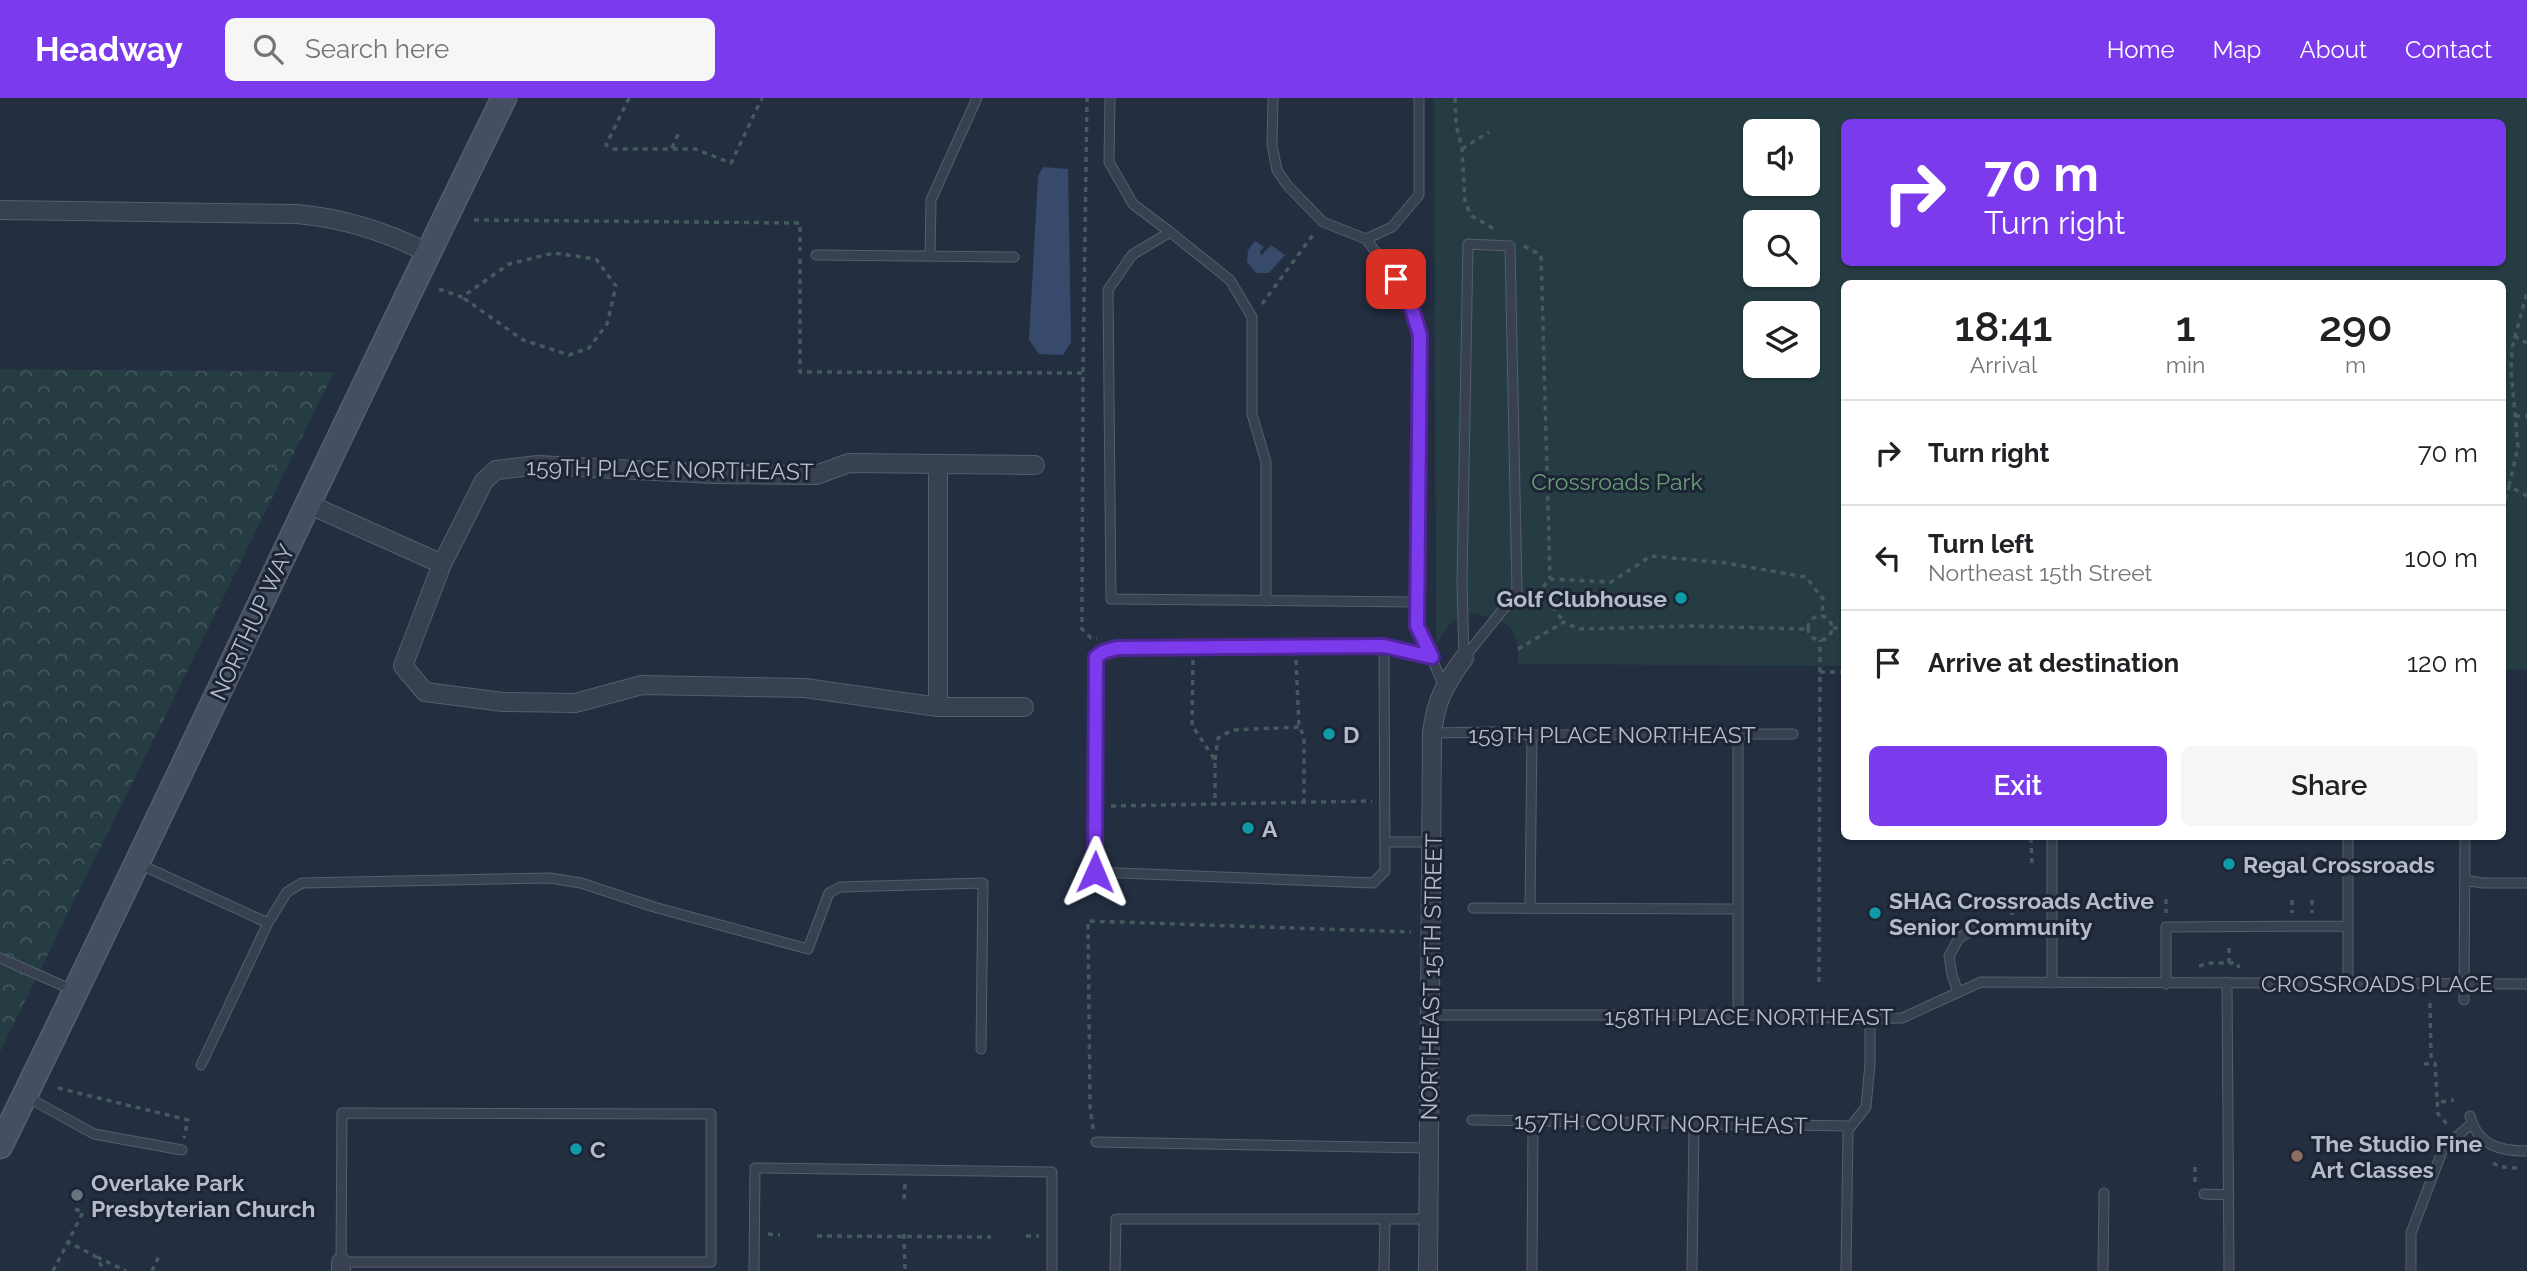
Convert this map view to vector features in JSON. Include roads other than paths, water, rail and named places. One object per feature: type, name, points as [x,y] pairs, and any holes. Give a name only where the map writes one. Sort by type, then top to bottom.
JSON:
[{"type":"street","name":"NORTHUP WAY","points":[[0,1146],[77,992],[504,98]]},
{"type":"street","points":[[0,211],[310,215],[354,223],[408,242],[428,253]]},
{"type":"street","name":"159TH PLACE NORTHEAST","points":[[938,707],[806,688],[642,685],[575,703],[503,702],[425,692],[403,666],[442,564],[484,481],[496,471],[538,465],[715,474],[816,475],[849,463],[1035,465]]},
{"type":"street","points":[[938,464],[938,707],[1024,706]]},
{"type":"street","points":[[308,504],[442,564]]},
{"type":"street","name":"NORTHEAST 15TH STREET","points":[[1428,1271],[1432,733],[1435,709],[1444,686],[1464,658]]},
{"type":"lane","points":[[930,257],[931,200],[977,98]]},
{"type":"lane","points":[[1110,98],[1109,162],[1133,204],[1230,280],[1252,317],[1252,414],[1266,462],[1266,601]]},
{"type":"lane","points":[[1273,98],[1272,145],[1277,170],[1288,186],[1323,222],[1366,239],[1402,289],[1420,335],[1417,626],[1444,686]]},
{"type":"lane","points":[[1366,239],[1392,228],[1419,195],[1419,98]]},
{"type":"lane","points":[[1170,232],[1132,255],[1108,290],[1111,599],[1417,602]]},
{"type":"lane","points":[[1468,244],[1510,246],[1517,592],[1464,658],[1462,583],[1468,244]]},
{"type":"lane","points":[[816,255],[1014,257]]},
{"type":"lane","points":[[1384,646],[1385,871],[1373,883],[1095,872],[1096,657],[1103,652],[1117,648],[1384,646],[1432,657]]},
{"type":"lane","name":"159TH PLACE NORTHEAST","points":[[1432,733],[1793,734]]},
{"type":"lane","points":[[1530,908],[1532,735]]},
{"type":"lane","points":[[1738,735],[1738,1015]]},
{"type":"lane","points":[[2052,840],[2052,983]]},
{"type":"lane","points":[[2348,840],[2348,982]]},
{"type":"lane","points":[[2463,1000],[2465,840]]},
{"type":"lane","points":[[1386,842],[1432,842]]},
{"type":"lane","points":[[138,863],[268,923]]},
{"type":"lane","points":[[201,1065],[268,923],[287,892],[302,883],[550,878],[581,883],[654,907],[808,949],[829,893],[840,887],[984,883],[981,1049]]},
{"type":"lane","points":[[2466,880],[2482,883],[2527,883]]},
{"type":"lane","points":[[1473,908],[1738,909]]},
{"type":"lane","points":[[2166,984],[2166,927],[2348,926]]},
{"type":"lane","points":[[1958,992],[1949,956],[1959,938],[1974,929],[2052,930]]},
{"type":"lane","points":[[0,958],[77,992]]},
{"type":"lane","name":"158TH PLACE NORTHEAST","points":[[1431,1014],[1902,1018],[1981,982],[2227,982]]},
{"type":"lane","points":[[2227,982],[2229,1271]]},
{"type":"lane","name":"CROSSROADS PLACE","points":[[2227,982],[2527,984]]},
{"type":"lane","points":[[1846,1271],[1848,1130],[1866,1107],[1870,1019]]},
{"type":"lane","points":[[25,1096],[94,1134],[182,1150]]},
{"type":"lane","points":[[342,1113],[711,1114],[711,1262],[341,1267],[342,1113]]},
{"type":"lane","name":"157TH COURT NORTHEAST","points":[[1472,1120],[1850,1126]]},
{"type":"lane","points":[[2411,1271],[2411,1233],[2443,1149],[2471,1120],[2485,1140],[2495,1148],[2527,1151]]},
{"type":"lane","points":[[1532,1271],[1533,1121]]},
{"type":"lane","points":[[1692,1271],[1694,1124]]},
{"type":"lane","points":[[1096,1142],[1429,1148]]},
{"type":"lane","points":[[754,1271],[755,1168],[1052,1172],[1052,1271]]},
{"type":"lane","points":[[2103,1271],[2104,1193]]},
{"type":"lane","points":[[2204,1194],[2229,1195]]},
{"type":"lane","points":[[1115,1271],[1116,1219],[1429,1219]]},
{"type":"lane","points":[[1384,1271],[1385,1219]]},
{"type":"water","points":[[1043,167],[1068,169],[1071,342],[1063,355],[1039,354],[1029,340],[1038,176]]},
{"type":"water","points":[[1255,241],[1264,247],[1260,251],[1261,256],[1271,245],[1285,255],[1269,273],[1256,273],[1247,262],[1248,250]]},
{"type":"place","name":"Golf Clubhouse","points":[[1681,598]]},
{"type":"place","name":"D","points":[[1329,734]]},
{"type":"place","name":"A","points":[[1248,828]]},
{"type":"place","name":"Regal Crossroads","points":[[2229,864]]},
{"type":"place","name":"SHAG Crossroads Active Senior Community","points":[[1875,913]]},
{"type":"place","name":"C","points":[[576,1149]]},
{"type":"place","name":"The Studio Fine Art Classes","points":[[2297,1156]]},
{"type":"place","name":"Overlake Park Presbyterian Church","points":[[77,1195]]},
{"type":"park label","name":"Crossroads Park","points":[[1617,481]]}]
